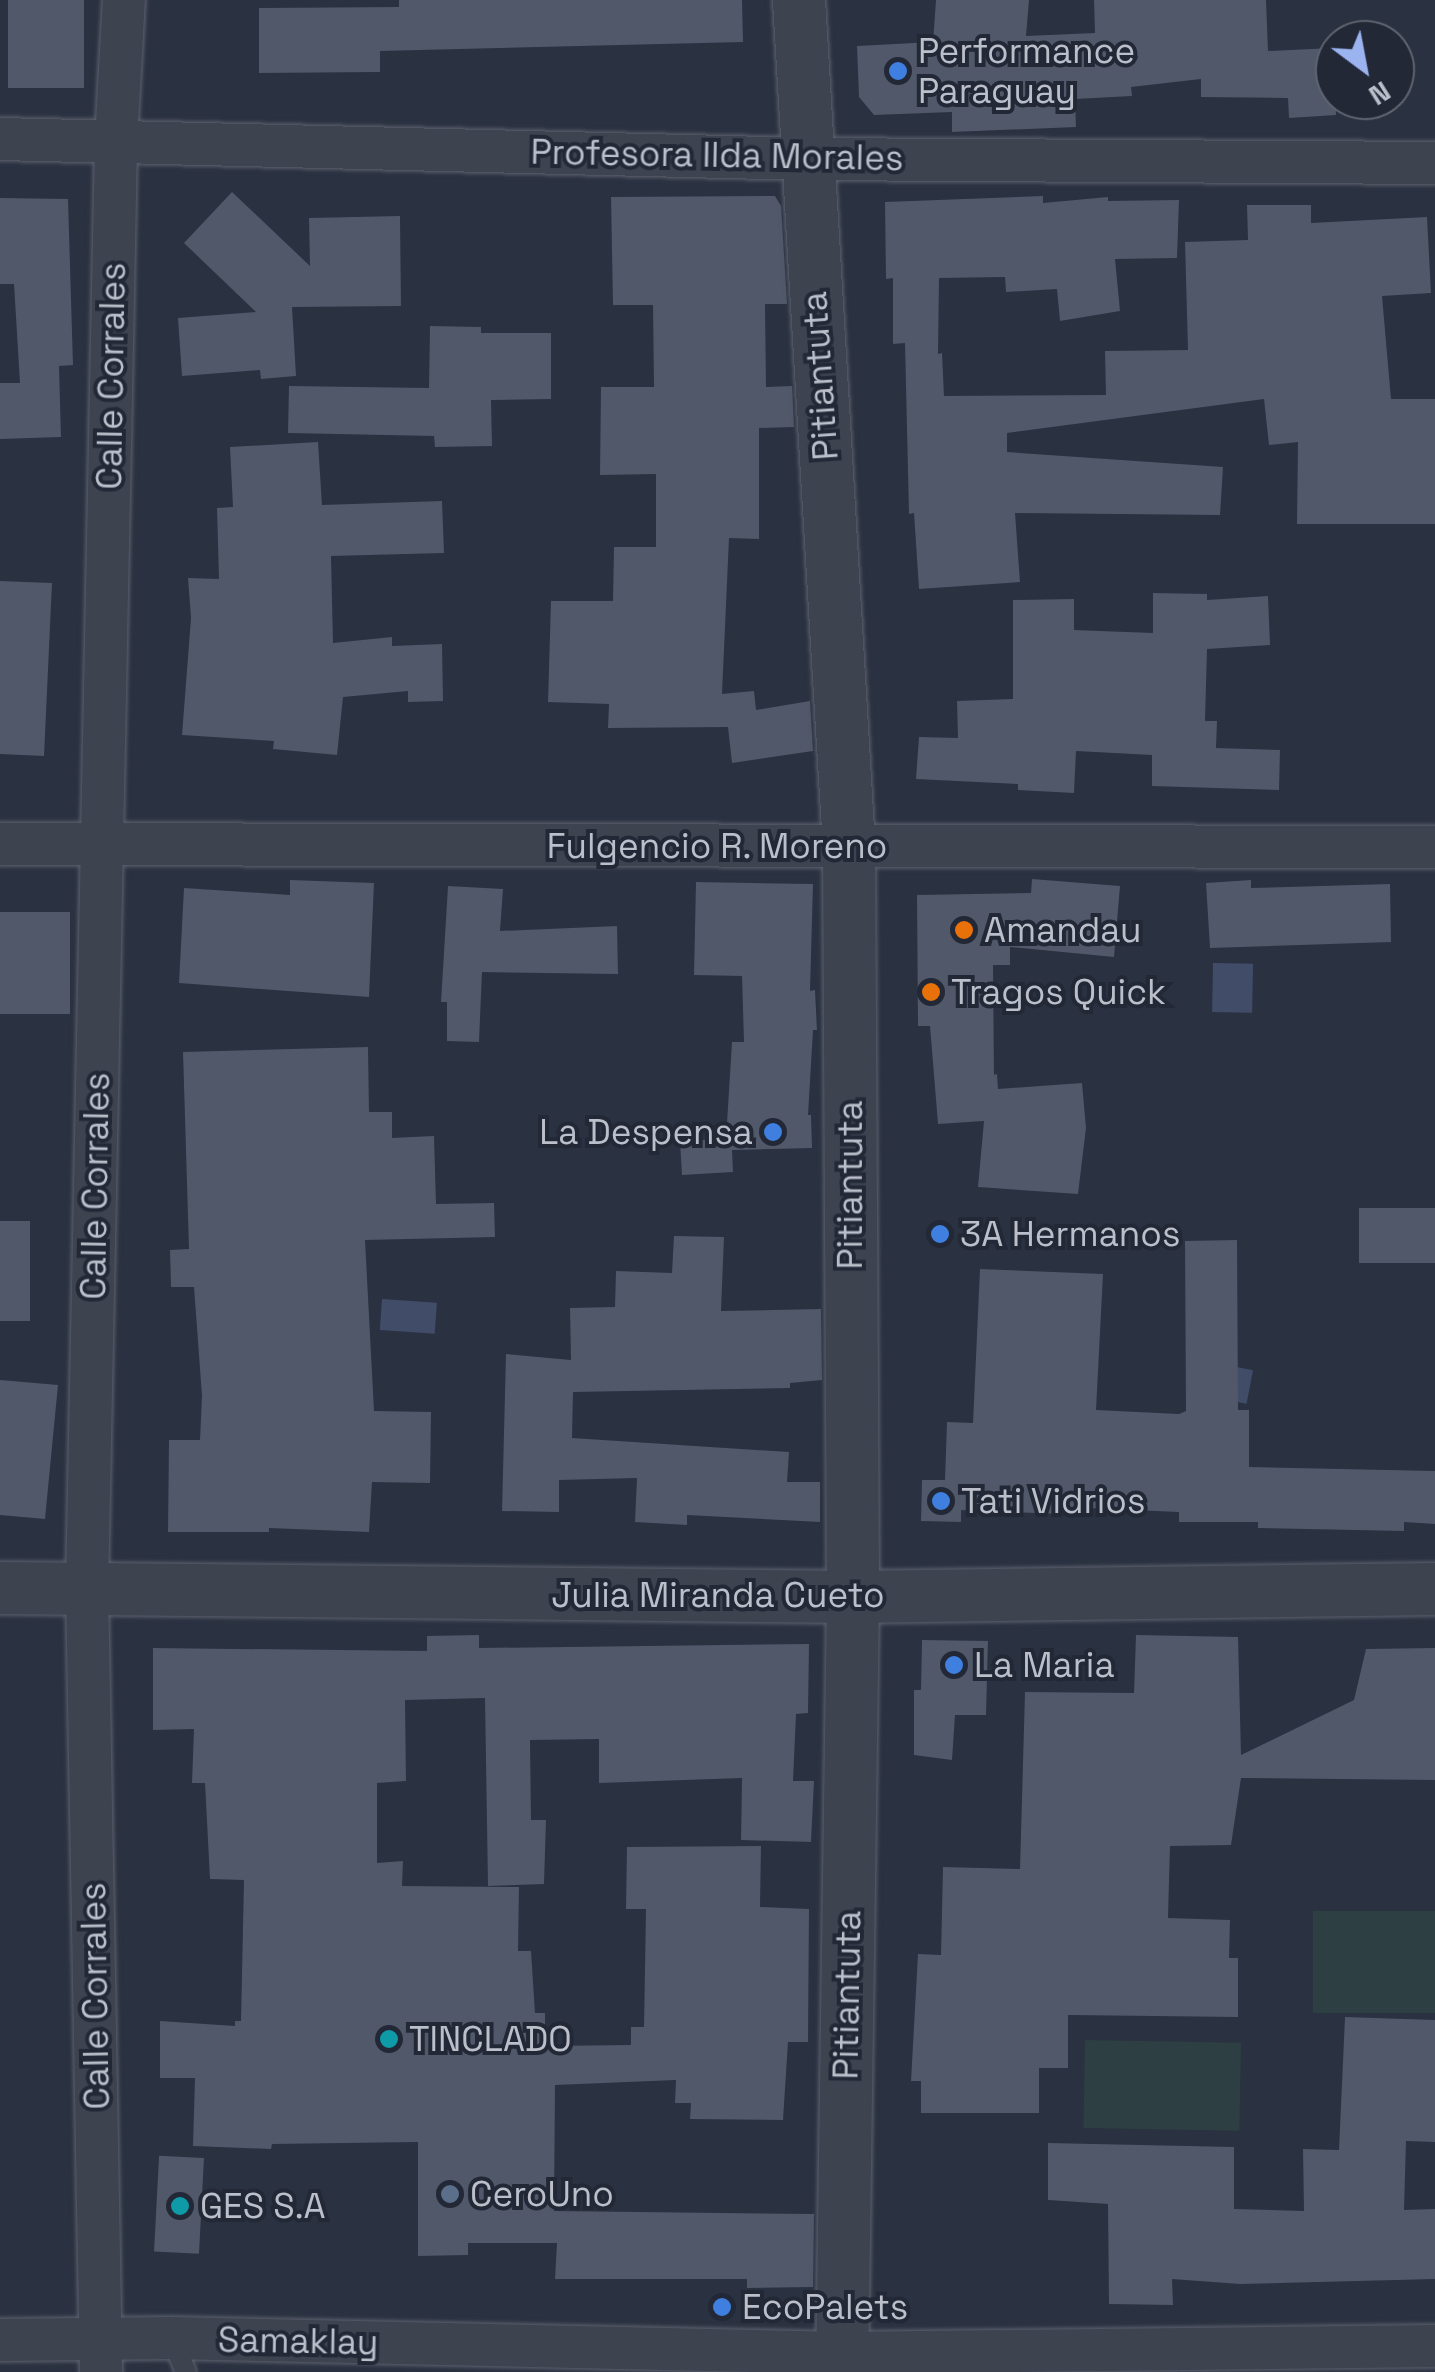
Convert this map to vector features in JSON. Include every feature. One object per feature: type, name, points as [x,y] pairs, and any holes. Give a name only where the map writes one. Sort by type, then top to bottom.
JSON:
[{"type":"street","name":"Calle Corrales","points":[[101,2356],[87,1588],[116,141],[124,0]]},
{"type":"street","name":"Pitiantuta","points":[[800,0],[806,158],[849,846],[852,1597],[842,2362]]},
{"type":"street","name":"Profesora Ilda Morales","points":[[0,140],[806,158],[1435,162]]},
{"type":"street","name":"Fulgencio R. Moreno","points":[[0,844],[1435,848]]},
{"type":"street","name":"Julia Miranda Cueto","points":[[0,1588],[852,1597],[1435,1589]]},
{"type":"street","name":"Samaklay","points":[[0,2340],[101,2356],[842,2362],[1435,2346]]},
{"type":"shaded area","points":[[1313,1911],[1435,1911],[1435,2013],[1313,2013]]},
{"type":"shaded area","points":[[1085,2040],[1241,2043],[1239,2131],[1083,2128]]},
{"type":"water","points":[[1213,963],[1253,964],[1252,1013],[1212,1012]]},
{"type":"water","points":[[382,1299],[437,1303],[435,1334],[380,1330]]},
{"type":"water","points":[[1200,1360],[1253,1370],[1247,1404],[1194,1393]]},
{"type":"building","points":[[8,0],[84,0],[84,88],[8,88]]},
{"type":"building","points":[[399,0],[742,0],[743,42],[380,51],[380,72],[259,73],[259,8],[399,7]]},
{"type":"building","points":[[936,0],[1029,0],[1026,36],[1095,33],[1094,0],[1266,0],[1268,51],[1315,49],[1315,116],[1289,118],[1288,98],[1201,97],[1201,79],[1131,87],[1132,96],[1075,99],[1076,127],[952,132],[952,112],[874,115],[859,97],[857,46],[933,42]]},
{"type":"building","points":[[232,192],[310,266],[309,218],[400,216],[401,306],[292,307],[296,376],[261,379],[260,370],[182,376],[178,318],[256,312],[184,243]]},
{"type":"building","points":[[775,196],[781,206],[787,304],[765,304],[766,387],[792,386],[794,427],[759,428],[759,539],[729,538],[722,694],[754,691],[756,710],[810,701],[813,751],[732,763],[728,727],[608,728],[609,704],[548,702],[551,601],[613,601],[614,547],[656,547],[656,474],[600,475],[601,387],[654,387],[653,305],[613,305],[611,197]]},
{"type":"building","points":[[1043,196],[1043,203],[1108,197],[1108,201],[1179,200],[1177,258],[1115,259],[1120,311],[1060,321],[1057,289],[1006,292],[1005,277],[939,278],[938,354],[942,353],[944,396],[1106,395],[1105,351],[1188,350],[1185,242],[1248,240],[1247,205],[1311,205],[1311,223],[1427,217],[1431,293],[1382,296],[1391,399],[1435,399],[1435,524],[1297,524],[1298,442],[1269,445],[1264,399],[1007,433],[1007,452],[1223,467],[1220,515],[1015,513],[1020,582],[919,589],[914,513],[909,514],[905,343],[893,344],[893,278],[886,279],[885,202]]},
{"type":"building","points":[[0,198],[68,199],[73,365],[59,366],[61,437],[0,439],[0,383],[20,383],[14,284],[0,284]]},
{"type":"building","points":[[430,326],[481,327],[481,333],[551,333],[551,399],[491,400],[492,446],[435,447],[434,436],[288,433],[289,386],[429,388]]},
{"type":"building","points":[[318,442],[322,505],[442,501],[444,553],[331,556],[333,643],[392,637],[392,646],[442,644],[443,701],[408,702],[408,691],[343,697],[337,755],[273,749],[274,741],[182,735],[191,618],[188,578],[219,579],[217,508],[233,507],[230,447]]},
{"type":"building","points":[[0,581],[52,583],[44,756],[0,754]]},
{"type":"building","points":[[1153,593],[1207,594],[1207,600],[1268,596],[1270,645],[1207,649],[1205,721],[1217,721],[1216,748],[1280,750],[1279,790],[1152,786],[1152,755],[1076,751],[1074,793],[1018,790],[1018,784],[916,779],[919,737],[958,738],[957,701],[1013,699],[1013,600],[1074,599],[1074,630],[1153,633]]},
{"type":"building","points":[[1032,879],[1120,886],[1114,957],[1010,947],[1010,965],[993,965],[994,1075],[997,1074],[998,1089],[1082,1083],[1086,1128],[1078,1194],[978,1187],[984,1121],[938,1124],[930,1026],[918,1026],[917,895],[1031,893]]},
{"type":"building","points":[[290,880],[374,883],[369,997],[179,983],[184,888],[290,895]]},
{"type":"building","points":[[1251,880],[1251,888],[1390,884],[1391,942],[1210,948],[1206,883]]},
{"type":"building","points":[[696,882],[813,884],[810,991],[815,990],[817,1030],[813,1030],[808,1115],[812,1148],[732,1150],[733,1172],[682,1175],[680,1141],[726,1139],[732,1042],[744,1042],[742,976],[694,975]]},
{"type":"building","points":[[448,886],[503,889],[500,931],[617,926],[618,974],[482,972],[479,1042],[447,1041],[447,1002],[441,1002]]},
{"type":"building","points":[[0,912],[70,912],[70,1014],[0,1014]]},
{"type":"building","points":[[368,1047],[369,1112],[392,1112],[392,1138],[434,1136],[436,1204],[494,1203],[495,1237],[365,1240],[374,1411],[431,1412],[430,1483],[372,1482],[369,1532],[269,1528],[269,1532],[168,1532],[169,1440],[200,1440],[202,1396],[194,1287],[171,1287],[170,1250],[189,1249],[183,1052]]},
{"type":"building","points":[[1359,1208],[1435,1208],[1435,1263],[1359,1263]]},
{"type":"building","points":[[0,1221],[30,1221],[30,1321],[0,1321]]},
{"type":"building","points":[[674,1236],[724,1237],[721,1311],[821,1309],[822,1380],[790,1383],[790,1388],[573,1392],[572,1438],[789,1452],[787,1482],[820,1482],[820,1522],[687,1515],[687,1525],[635,1522],[637,1478],[559,1480],[559,1512],[502,1511],[506,1354],[571,1360],[570,1308],[615,1307],[616,1271],[672,1273]]},
{"type":"building","points":[[1237,1240],[1238,1410],[1249,1410],[1249,1467],[1435,1471],[1435,1524],[1404,1522],[1404,1531],[1258,1528],[1258,1522],[1179,1522],[1179,1512],[1065,1507],[1064,1514],[961,1510],[961,1522],[921,1521],[922,1480],[945,1480],[947,1422],[973,1423],[980,1269],[1103,1274],[1096,1410],[1179,1414],[1186,1411],[1185,1241]]},
{"type":"building","points":[[0,1380],[58,1385],[45,1519],[0,1515]]},
{"type":"building","points":[[479,1635],[479,1648],[809,1644],[808,1713],[796,1714],[793,1781],[814,1781],[811,1842],[741,1840],[742,1778],[599,1783],[599,1739],[530,1740],[531,1820],[546,1820],[544,1884],[488,1886],[485,1698],[405,1700],[406,1781],[377,1783],[377,1863],[403,1861],[402,1886],[519,1887],[518,1951],[531,1951],[535,2013],[545,2013],[545,2046],[631,2045],[631,2027],[644,2027],[646,1909],[626,1909],[627,1847],[761,1846],[760,1907],[809,1909],[808,2042],[788,2042],[783,2120],[690,2119],[691,2103],[675,2103],[676,2080],[555,2085],[554,2211],[814,2214],[813,2287],[747,2288],[747,2279],[555,2279],[557,2243],[468,2243],[468,2255],[418,2256],[418,2142],[272,2144],[271,2149],[193,2146],[195,2078],[160,2078],[160,2021],[235,2026],[235,2021],[241,2021],[244,1880],[210,1879],[205,1783],[192,1783],[194,1729],[153,1730],[153,1648],[427,1651],[427,1636]]},
{"type":"building","points":[[1136,1635],[1238,1637],[1241,1755],[1354,1700],[1366,1649],[1435,1648],[1435,1780],[1241,1778],[1231,1845],[1170,1846],[1168,1918],[1230,1920],[1229,1958],[1238,1958],[1238,2017],[1068,2015],[1068,2068],[1039,2068],[1039,2113],[921,2113],[921,2081],[911,2081],[918,1954],[941,1955],[943,1867],[1020,1869],[1025,1692],[1134,1693]]},
{"type":"building","points":[[922,1640],[988,1641],[986,1715],[955,1715],[952,1760],[914,1755],[914,1690],[921,1690]]},
{"type":"building","points":[[1345,2017],[1435,2020],[1435,2142],[1406,2141],[1404,2210],[1435,2209],[1435,2279],[1240,2284],[1172,2279],[1173,2305],[1109,2304],[1108,2204],[1048,2200],[1048,2143],[1234,2147],[1234,2209],[1304,2211],[1303,2149],[1339,2150]]},
{"type":"building","name":"GES S.A","points":[[159,2156],[204,2158],[199,2254],[154,2252]]},
{"type":"place","name":"Performance Paraguay","points":[[898,71]]},
{"type":"place","name":"Amandau","points":[[964,930]]},
{"type":"place","name":"Tragos Quick","points":[[931,992]]},
{"type":"place","name":"La Despensa","points":[[773,1132]]},
{"type":"place","name":"3A Hermanos","points":[[940,1234]]},
{"type":"place","name":"Tati Vidrios","points":[[941,1501]]},
{"type":"place","name":"La Maria","points":[[954,1665]]},
{"type":"place","name":"TINCLADO","points":[[389,2039]]},
{"type":"place","name":"CeroUno","points":[[450,2194]]},
{"type":"place","name":"GES S.A","points":[[180,2206]]},
{"type":"place","name":"EcoPalets","points":[[722,2307]]}]
